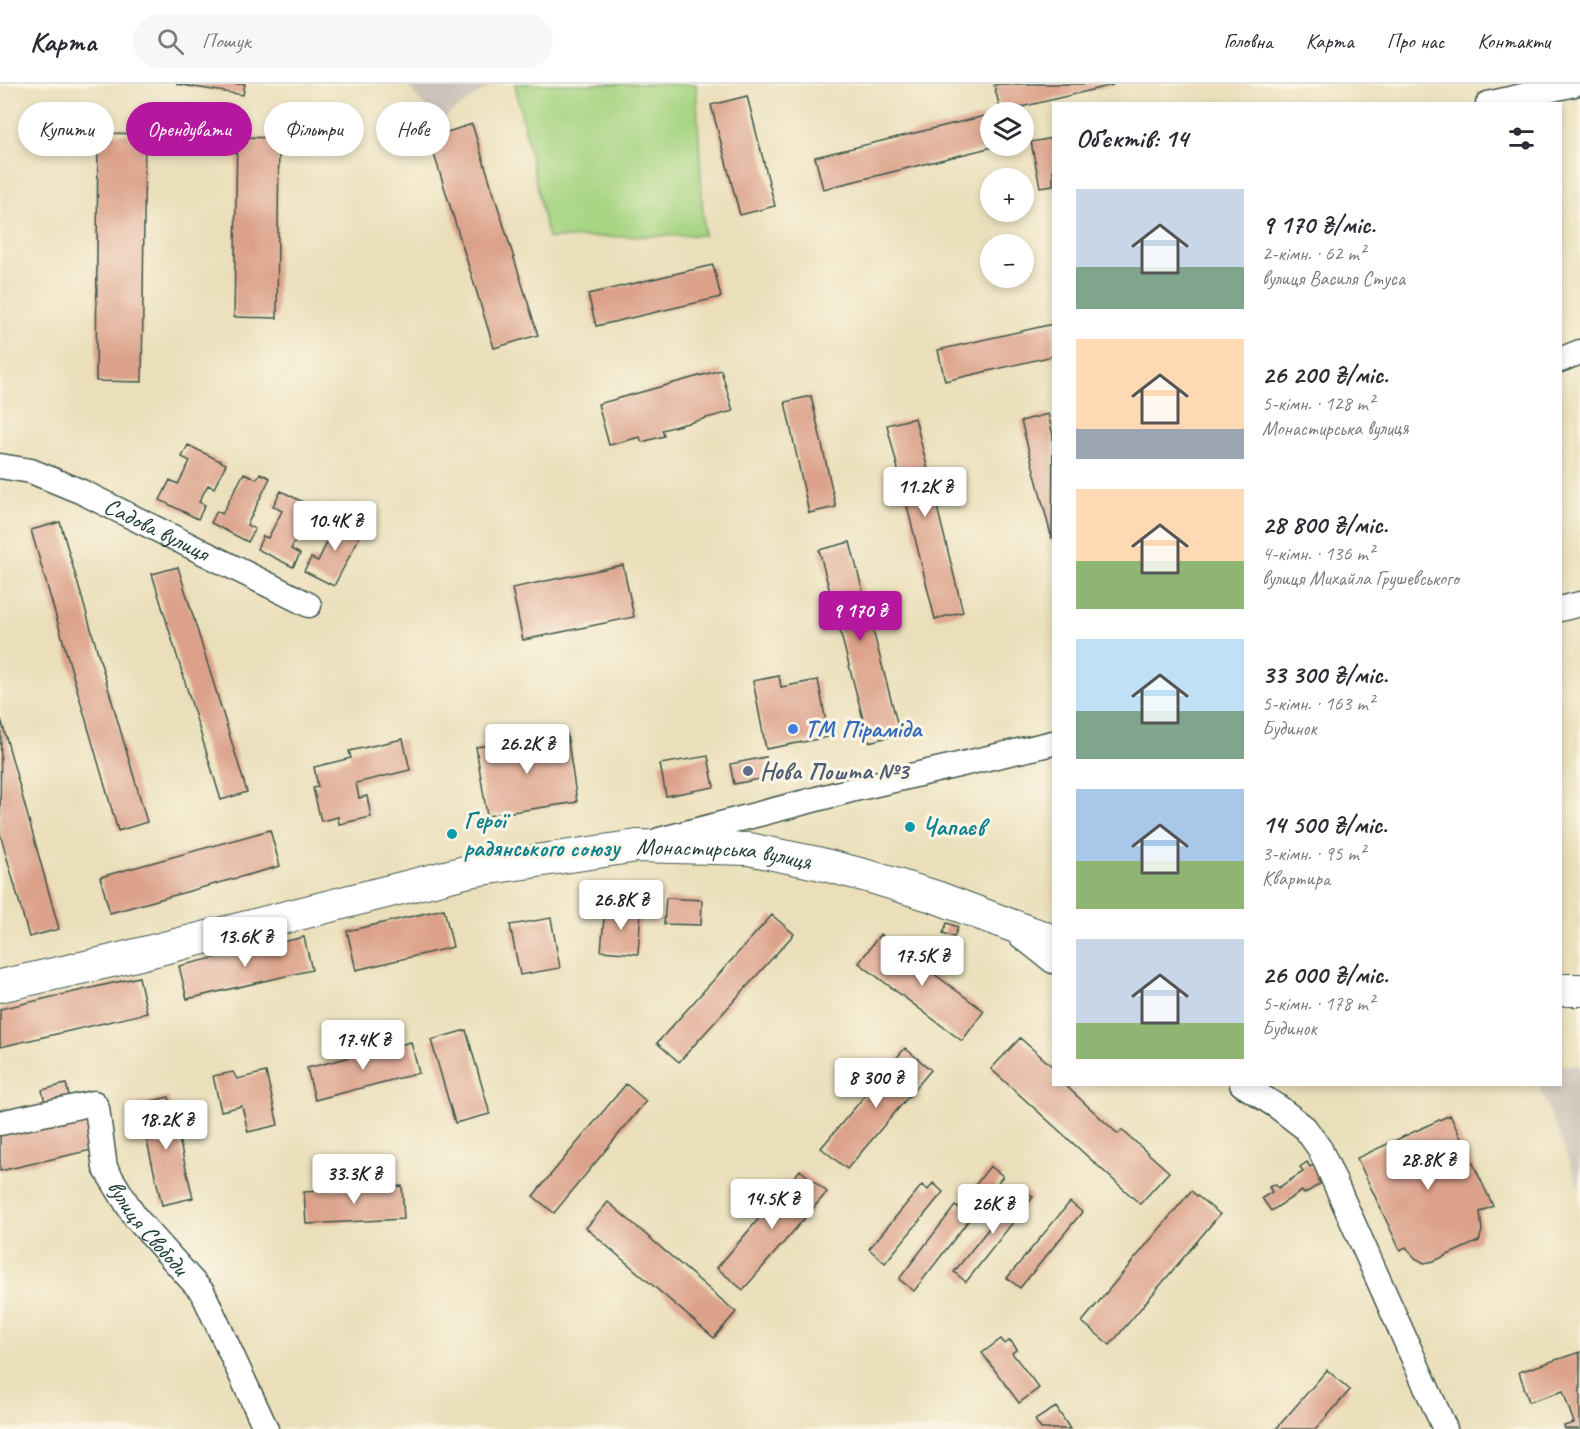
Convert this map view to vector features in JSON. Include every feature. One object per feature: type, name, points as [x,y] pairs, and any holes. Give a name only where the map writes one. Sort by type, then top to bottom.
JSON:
[{"type":"main road","name":"Монастирська вулиця","points":[[0,986],[112,961],[469,871],[637,846],[748,849],[805,861],[882,880],[1052,941]]},
{"type":"main road","points":[[1562,990],[1580,990]]},
{"type":"street","points":[[1497,102],[1574,84]]},
{"type":"street","points":[[1562,359],[1580,352]]},
{"type":"street","name":"Садова вулиця","points":[[0,466],[32,471],[82,492],[309,605]]},
{"type":"street","points":[[1562,608],[1580,604]]},
{"type":"street","points":[[637,846],[859,788],[1052,743]]},
{"type":"street","points":[[1002,921],[1052,960]]},
{"type":"street","points":[[1245,1086],[1305,1128],[1320,1149],[1445,1429]]},
{"type":"street","name":"вулиця Свободи","points":[[0,1123],[94,1103],[97,1108],[105,1168],[135,1217],[202,1293],[266,1429]]},
{"type":"shaded area","points":[[407,84],[492,84],[450,114],[450,102],[421,102]]},
{"type":"shaded area","points":[[1562,1065],[1580,1065],[1580,1190],[1539,1086],[1562,1086]]},
{"type":"green space","points":[[515,84],[696,84],[704,235],[548,238]]},
{"type":"building","points":[[176,84],[245,84],[243,95]]},
{"type":"building","points":[[1113,84],[1034,104],[1034,102],[998,102],[994,85]]},
{"type":"building","points":[[747,96],[775,206],[740,215],[711,105]]},
{"type":"building","points":[[980,117],[980,150],[823,189],[815,157]]},
{"type":"building","points":[[472,124],[538,335],[494,348],[435,156],[450,156],[450,131]]},
{"type":"building","points":[[114,133],[126,134],[126,156],[145,156],[142,382],[96,381],[98,156],[114,156]]},
{"type":"building","points":[[252,137],[264,138],[264,156],[279,156],[277,318],[234,317],[237,156],[252,156]]},
{"type":"building","points":[[1052,138],[1052,185],[1040,187],[1034,156],[1034,141]]},
{"type":"building","points":[[713,265],[721,297],[596,326],[588,294]]},
{"type":"building","points":[[1052,324],[1052,356],[945,381],[938,350]]},
{"type":"building","points":[[721,370],[733,411],[662,430],[664,436],[642,442],[640,437],[609,445],[598,404]]},
{"type":"building","points":[[811,396],[836,507],[809,513],[785,402]]},
{"type":"building","points":[[1048,414],[1052,431],[1052,539],[1021,421]]},
{"type":"building","points":[[915,418],[963,612],[935,619],[887,425]]},
{"type":"building","points":[[188,445],[226,464],[214,488],[208,485],[199,502],[205,505],[198,519],[160,500],[170,480],[178,484],[190,461],[182,457]]},
{"type":"building","points":[[244,473],[257,479],[260,473],[270,478],[247,525],[255,529],[248,542],[211,523],[217,511],[222,514]]},
{"type":"building","points":[[281,491],[321,511],[313,527],[304,523],[291,549],[300,554],[293,567],[257,549],[263,536],[268,538],[282,511],[273,506]]},
{"type":"building","points":[[332,516],[362,532],[334,586],[304,571],[311,558],[318,561],[332,532],[326,529]]},
{"type":"building","points":[[60,522],[147,822],[118,831],[31,530]]},
{"type":"building","points":[[850,542],[900,734],[869,742],[819,550]]},
{"type":"building","points":[[623,565],[634,617],[523,640],[512,588]]},
{"type":"building","points":[[178,567],[247,792],[221,800],[152,574]]},
{"type":"building","points":[[779,676],[781,687],[818,680],[829,737],[766,749],[753,681]]},
{"type":"building","points":[[1,719],[59,929],[29,937],[0,833]]},
{"type":"building","points":[[567,734],[577,802],[487,816],[476,747]]},
{"type":"building","points":[[403,739],[410,770],[356,783],[359,798],[367,796],[371,817],[339,824],[338,817],[321,821],[313,788],[318,787],[314,767],[351,758],[349,751]]},
{"type":"building","points":[[708,756],[714,787],[666,796],[660,764]]},
{"type":"building","points":[[766,757],[770,777],[734,784],[730,764]]},
{"type":"building","points":[[270,830],[280,866],[110,913],[100,877]]},
{"type":"building","points":[[666,898],[702,900],[701,925],[664,924]]},
{"type":"building","points":[[605,907],[641,911],[638,954],[601,951]]},
{"type":"building","points":[[444,909],[453,947],[356,970],[347,931]]},
{"type":"building","points":[[772,915],[794,934],[679,1062],[657,1043]]},
{"type":"building","points":[[551,918],[560,968],[520,975],[510,925]]},
{"type":"building","points":[[947,923],[958,927],[954,937],[943,933]]},
{"type":"building","points":[[880,934],[984,1011],[962,1041],[859,963]]},
{"type":"building","points":[[304,937],[312,970],[187,999],[179,966]]},
{"type":"building","points":[[139,977],[147,1013],[0,1047],[0,1009]]},
{"type":"building","points":[[466,1030],[490,1114],[455,1123],[431,1040]]},
{"type":"building","points":[[1020,1038],[1052,1066],[1052,1086],[1066,1086],[1118,1134],[1122,1130],[1169,1172],[1140,1204],[991,1069]]},
{"type":"building","points":[[411,1042],[419,1073],[315,1100],[307,1068]]},
{"type":"building","points":[[905,1048],[931,1070],[847,1169],[821,1148]]},
{"type":"building","points":[[233,1072],[237,1079],[266,1072],[278,1125],[248,1132],[242,1106],[221,1111],[213,1076]]},
{"type":"building","points":[[66,1084],[70,1099],[46,1106],[42,1090]]},
{"type":"building","points":[[626,1084],[646,1101],[554,1213],[533,1196]]},
{"type":"building","points":[[169,1097],[193,1198],[162,1205],[138,1104]]},
{"type":"building","points":[[92,1113],[100,1148],[0,1171],[0,1134]]},
{"type":"building","points":[[1450,1115],[1493,1206],[1480,1212],[1482,1231],[1479,1241],[1434,1261],[1424,1263],[1415,1258],[1406,1247],[1400,1250],[1357,1158]]},
{"type":"building","points":[[1307,1162],[1310,1167],[1317,1163],[1325,1175],[1318,1180],[1320,1184],[1304,1194],[1302,1191],[1271,1211],[1262,1198],[1272,1192],[1269,1187],[1275,1184],[1278,1188],[1303,1172],[1300,1167]]},
{"type":"building","points":[[990,1166],[1003,1176],[914,1291],[899,1279],[955,1206],[958,1208]]},
{"type":"building","points":[[800,1170],[827,1192],[743,1290],[717,1268]]},
{"type":"building","points":[[933,1183],[943,1192],[885,1263],[869,1249],[922,1185],[928,1190]]},
{"type":"building","points":[[402,1186],[404,1219],[306,1224],[304,1192]]},
{"type":"building","points":[[1021,1188],[1033,1197],[966,1282],[954,1272]]},
{"type":"building","points":[[1191,1191],[1220,1214],[1110,1345],[1082,1322]]},
{"type":"building","points":[[608,1202],[736,1312],[714,1338],[586,1228]]},
{"type":"building","points":[[1070,1202],[1082,1212],[1020,1288],[1007,1278]]},
{"type":"building","points":[[1001,1339],[1005,1344],[1010,1340],[1017,1349],[1012,1353],[1039,1388],[1019,1403],[982,1353]]},
{"type":"building","points":[[1580,1352],[1580,1429],[1565,1429],[1564,1426],[1574,1423],[1563,1391],[1529,1402],[1519,1372]]},
{"type":"building","points":[[1327,1370],[1350,1390],[1316,1429],[1276,1429]]},
{"type":"building","points":[[1056,1407],[1070,1429],[1041,1429],[1035,1420]]},
{"type":"place","name":"ТМ Піраміда","points":[[793,729]]},
{"type":"place","name":"Нова Пошта №3","points":[[748,771]]},
{"type":"place","name":"Чапаєв","points":[[910,827]]},
{"type":"place","name":"Герої радянського союзу","points":[[452,834]]}]
